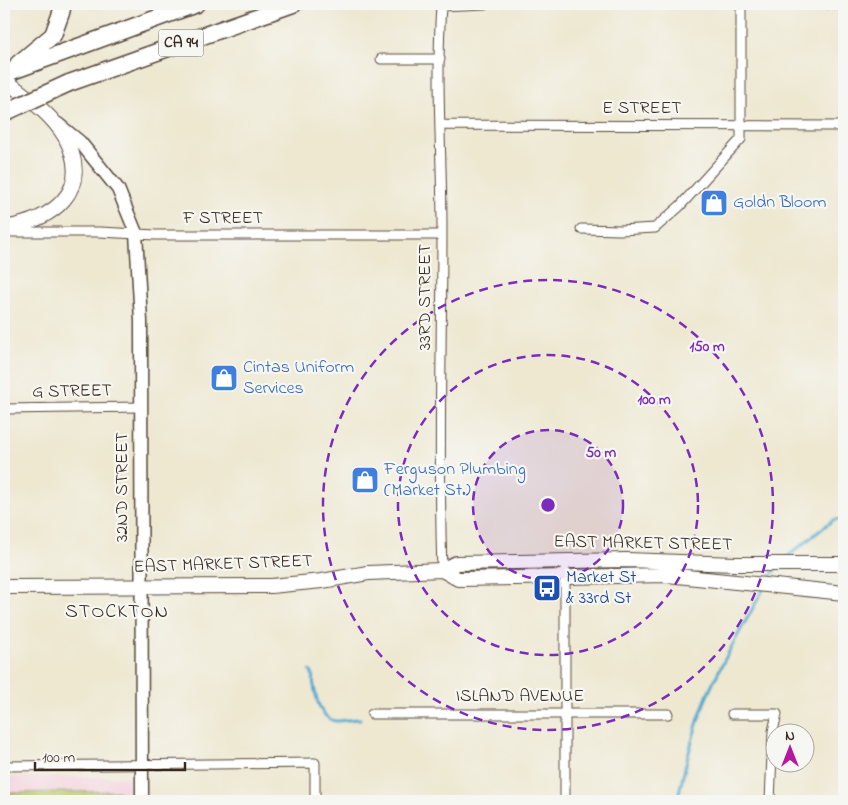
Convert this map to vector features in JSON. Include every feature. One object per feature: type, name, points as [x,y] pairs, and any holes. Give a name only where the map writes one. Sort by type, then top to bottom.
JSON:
[{"type":"highway","points":[[6,74],[53,35],[63,4]]},
{"type":"highway","name":"CA 94","points":[[6,74],[196,4]]},
{"type":"highway","name":"CA 94","points":[[4,112],[70,83],[293,4]]},
{"type":"main road","points":[[4,230],[25,225],[47,214],[63,202],[72,187],[75,172],[73,155],[64,136],[47,114],[6,74]]},
{"type":"main road","name":"32ND STREET","points":[[47,114],[80,142],[118,189],[136,233],[141,321],[142,801]]},
{"type":"main road","name":"EAST MARKET STREET","points":[[4,587],[271,586],[322,581],[368,573],[442,570],[456,564],[565,561],[627,560],[844,564]]},
{"type":"main road","name":"EAST MARKET STREET","points":[[442,570],[458,579],[667,575],[844,593]]},
{"type":"street","name":"33RD STREET","points":[[442,570],[440,522],[441,6],[485,4]]},
{"type":"street","points":[[818,4],[844,5]]},
{"type":"street","points":[[581,229],[620,230],[655,228],[680,206],[741,138],[743,5]]},
{"type":"street","points":[[381,60],[440,60]]},
{"type":"street","name":"E STREET","points":[[440,125],[741,124],[844,126]]},
{"type":"street","name":"F STREET","points":[[4,230],[156,235],[442,235]]},
{"type":"street","name":"G STREET","points":[[4,409],[141,407]]},
{"type":"street","points":[[565,561],[565,801]]},
{"type":"street","name":"ISLAND AVENUE","points":[[372,714],[668,714]]},
{"type":"street","points":[[732,714],[777,714],[773,731],[770,801]]},
{"type":"street","points":[[4,766],[314,764],[315,801]]},
{"type":"shaded area","points":[[4,777],[129,777],[129,801],[4,801]]},
{"type":"green space","points":[[119,791],[121,793],[121,801],[4,801],[4,793]]},
{"type":"waterway","points":[[783,560],[833,520],[844,519]]},
{"type":"waterway","points":[[768,580],[776,569]]},
{"type":"waterway","points":[[677,801],[693,738],[711,686],[764,588]]},
{"type":"waterway","points":[[310,671],[318,702],[325,715],[336,721],[360,719]]},
{"type":"place","name":"Goldn Bloom","points":[[714,203]]},
{"type":"place","name":"Cintas Uniform Services","points":[[224,378]]},
{"type":"place","name":"Ferguson Plumbing (Market St.)","points":[[365,480]]},
{"type":"place","name":"Market St & 33rd St","points":[[547,588]]},
{"type":"district","name":"STOCKTON","points":[[117,612]]}]
